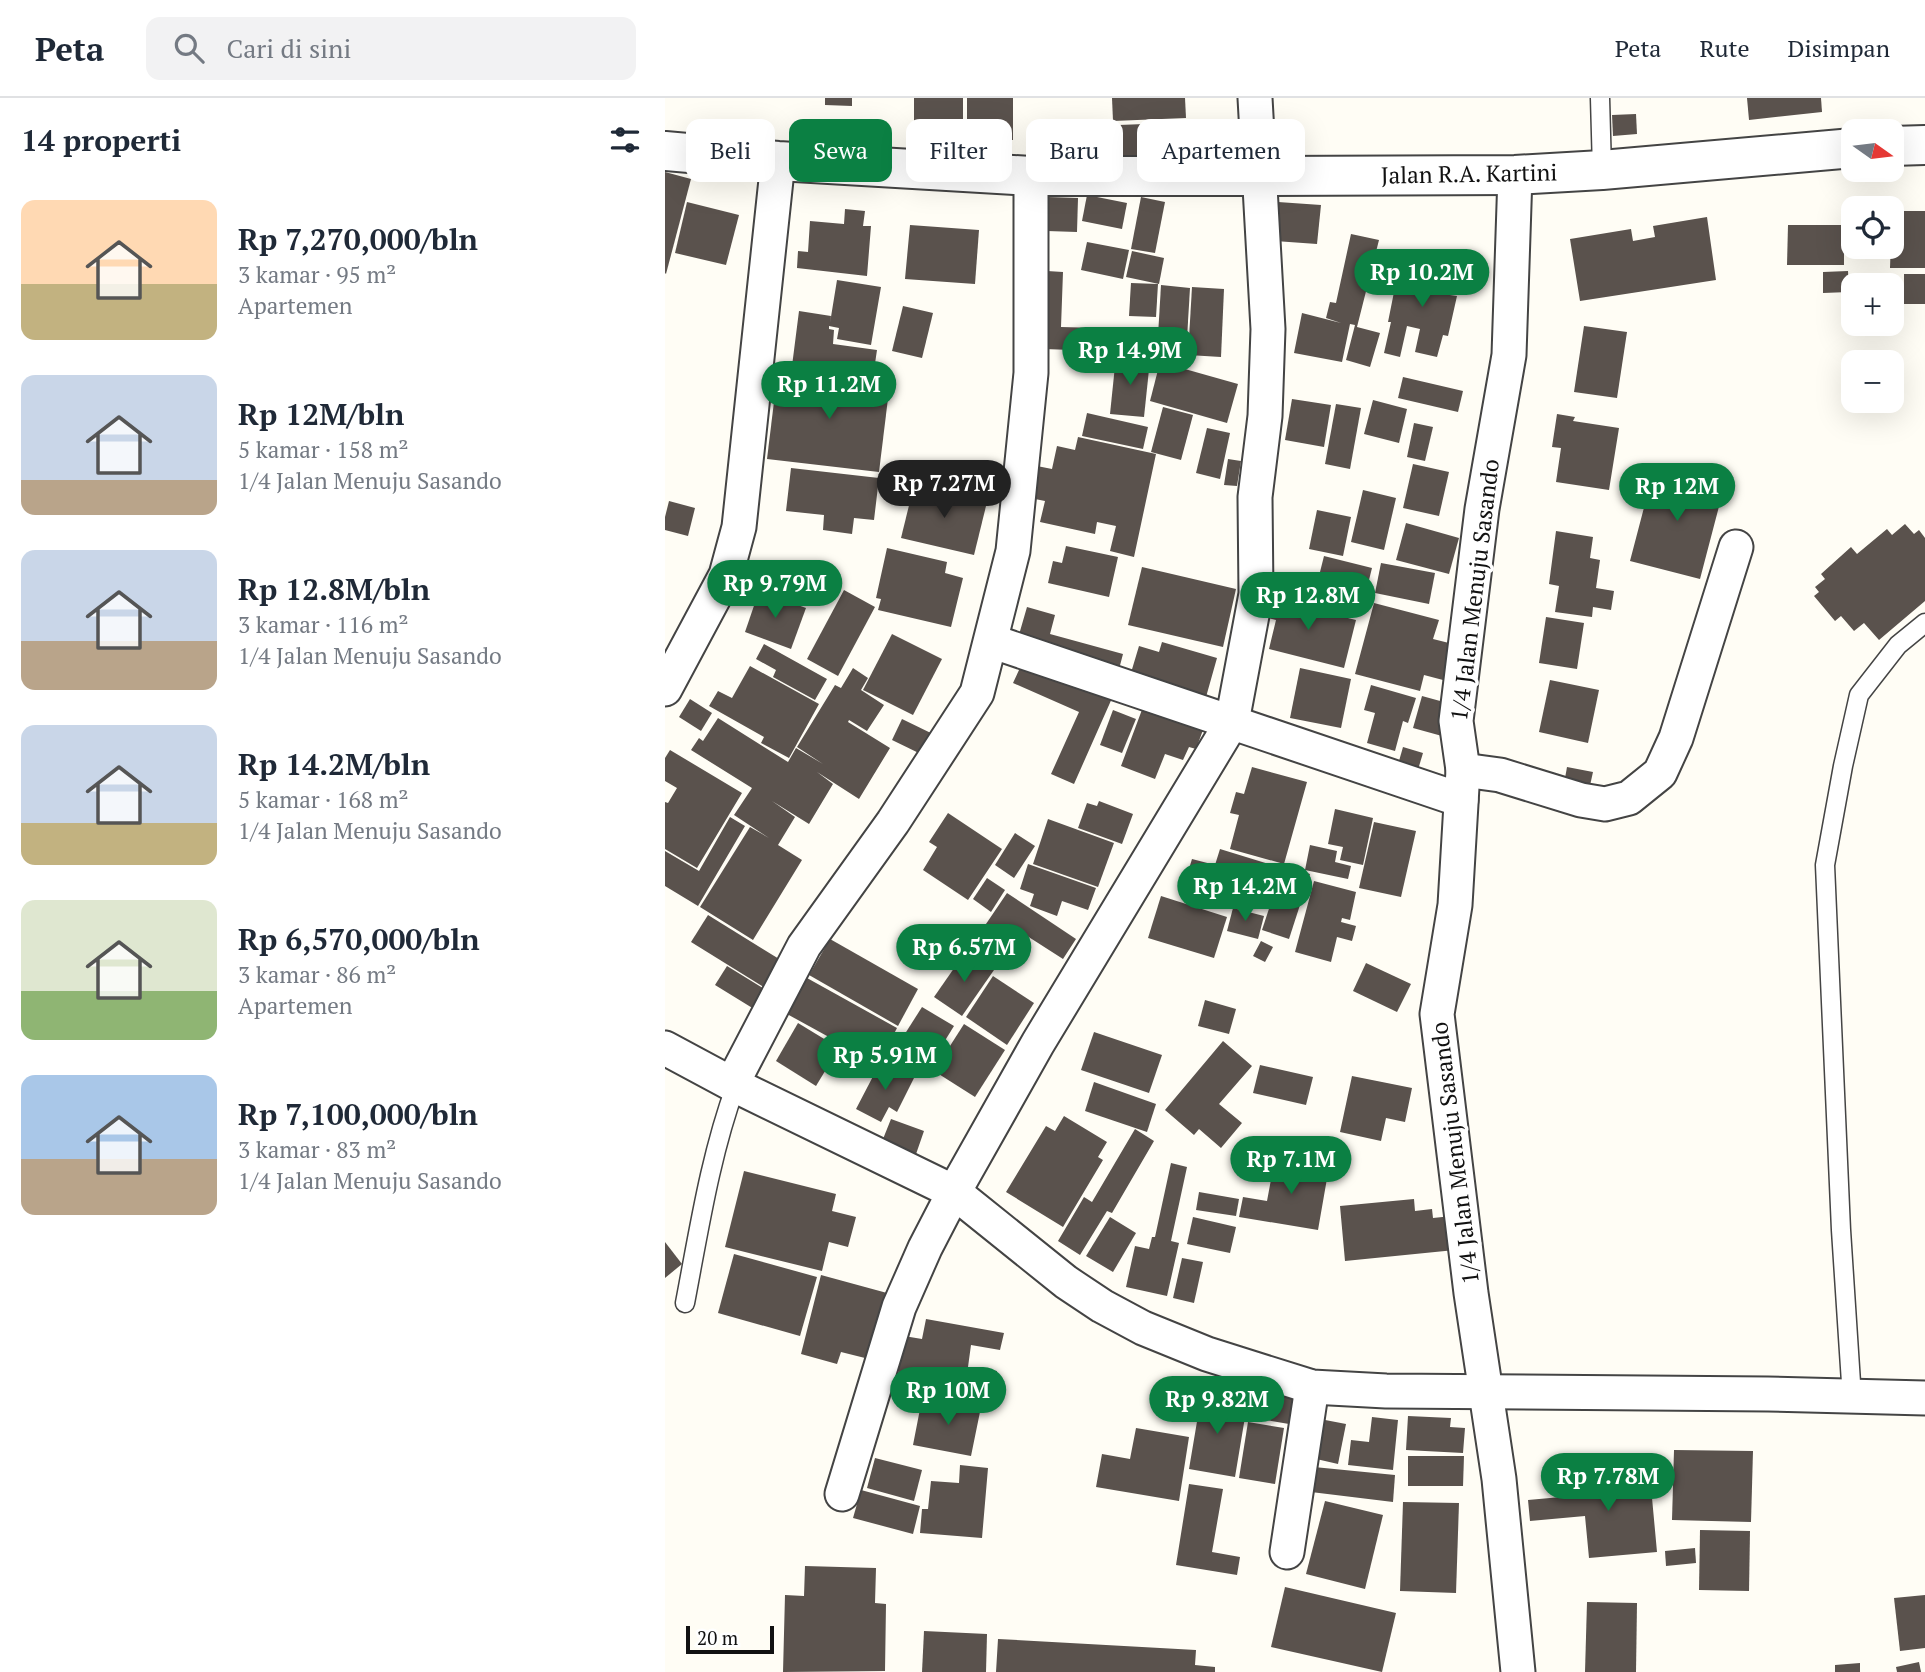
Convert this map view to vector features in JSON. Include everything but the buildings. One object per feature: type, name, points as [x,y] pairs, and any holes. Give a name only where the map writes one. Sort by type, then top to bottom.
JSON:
[{"type":"street","points":[[1255,98],[1256,119]]},
{"type":"street","points":[[1904,146],[1925,145]]},
{"type":"street","name":"Jalan R.A. Kartini","points":[[1305,176],[1515,174],[1602,170],[1841,149]]},
{"type":"street","name":"Jalan R.A. Kartini","points":[[665,152],[1026,176]]},
{"type":"street","points":[[665,690],[726,575],[739,527],[778,161]]},
{"type":"street","name":"1/4 Jalan Menuju Sasando","points":[[1515,174],[1509,355],[1482,509],[1456,721],[1462,785],[1455,905],[1437,1014],[1471,1293],[1499,1479],[1518,1672]]},
{"type":"street","points":[[734,1085],[804,946],[893,822],[978,693],[1013,551],[1031,373],[1031,182]]},
{"type":"street","points":[[842,1494],[899,1307],[925,1248],[1038,1043],[1232,722],[1255,594],[1255,497],[1265,416],[1268,329],[1259,182]]},
{"type":"street","points":[[991,640],[1232,722],[1462,785],[1500,775],[1581,800],[1605,804],[1629,798],[1660,773],[1676,738],[1735,547]]},
{"type":"street","points":[[665,1048],[734,1085],[954,1192],[1056,1274],[1102,1306],[1143,1328],[1207,1354],[1312,1387],[1386,1391],[1486,1390],[1925,1398]]},
{"type":"street","points":[[1287,1552],[1312,1387]]},
{"type":"lane","points":[[1601,98],[1602,170]]},
{"type":"lane","points":[[1853,1398],[1840,1230],[1825,865],[1859,695],[1898,645],[1925,624]]},
{"type":"lane","points":[[685,1303],[712,1163],[734,1085]]}]
